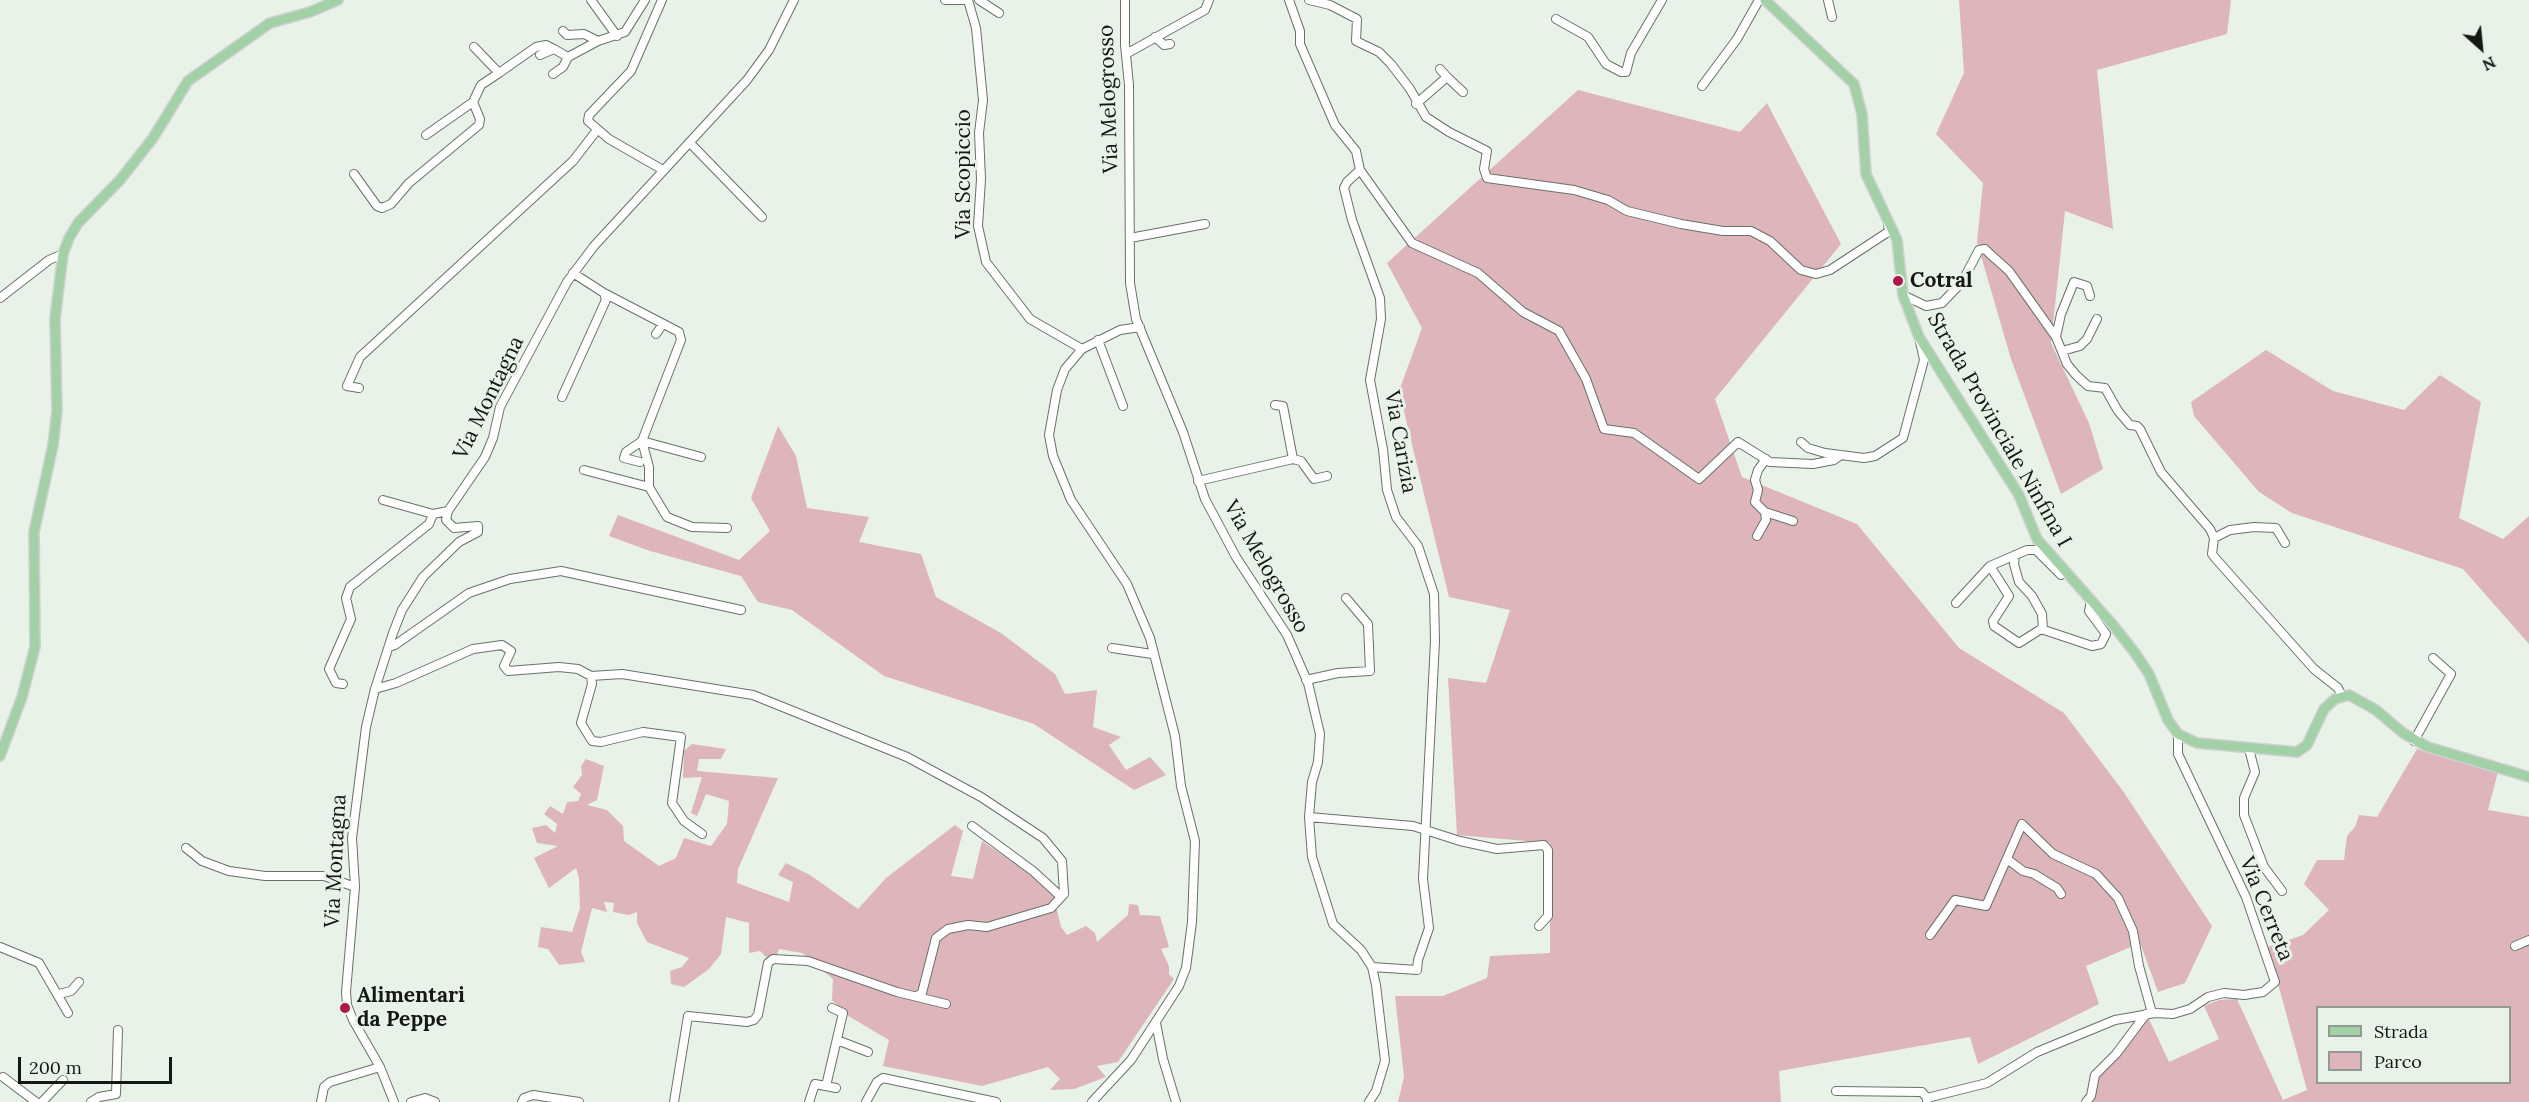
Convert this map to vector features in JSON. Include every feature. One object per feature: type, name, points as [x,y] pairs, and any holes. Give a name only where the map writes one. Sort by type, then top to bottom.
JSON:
[{"type":"main road","points":[[0,756],[22,697],[35,647],[34,531],[54,445],[57,411],[55,319],[63,254],[78,223],[120,180],[153,138],[188,81],[270,23],[309,12],[338,0]]},
{"type":"main road","name":"Strada Provinciale Ninfina I","points":[[1765,0],[1854,84],[1863,114],[1866,174],[1897,240],[1904,295],[1919,337],[2019,495],[2037,538],[2065,573],[2114,625],[2145,668],[2168,720],[2178,734]]},
{"type":"main road","points":[[2178,734],[2197,743],[2291,752],[2302,750],[2324,709],[2342,696],[2352,696],[2376,710],[2414,741],[2529,777]]},
{"type":"street","points":[[591,0],[617,36]]},
{"type":"street","points":[[553,74],[562,67],[567,57],[598,41],[625,32],[645,0]]},
{"type":"street","points":[[662,0],[631,71],[590,115],[588,121],[597,130],[663,170]]},
{"type":"street","name":"Via Montagna","points":[[394,1102],[380,1067],[347,1005],[355,887],[352,838],[366,727],[375,689],[402,610],[423,577],[459,542],[478,532],[481,524],[454,528],[446,520],[448,511],[485,457],[493,438],[500,407],[573,273],[594,246],[747,80],[769,50],[794,0]]},
{"type":"street","points":[[945,0],[966,0]]},
{"type":"street","name":"Via Scopiccio","points":[[966,0],[976,28],[983,100],[979,133],[981,179],[978,226],[982,250],[987,262],[1030,319],[1082,349]]},
{"type":"street","points":[[979,0],[999,13]]},
{"type":"street","name":"Via Melogrosso","points":[[1125,0],[1129,85],[1132,300],[1151,361],[1183,432],[1198,481],[1236,557],[1287,635],[1306,680],[1320,734],[1318,762],[1311,782],[1309,817],[1312,857],[1333,924],[1361,950],[1371,968],[1376,985],[1385,1061],[1376,1091],[1369,1102]]},
{"type":"street","points":[[1126,54],[1189,14],[1205,10],[1209,0]]},
{"type":"street","points":[[1289,0],[1308,64],[1335,125],[1356,151],[1360,170],[1412,243],[1478,273],[1523,312],[1559,331],[1586,380],[1604,429],[1634,433],[1699,479],[1738,442],[1766,459],[1793,464],[1813,464],[1834,460],[1841,455]]},
{"type":"street","points":[[1309,0],[1330,5],[1354,15],[1359,23],[1356,41],[1378,52],[1391,64],[1410,89],[1416,104],[1426,117],[1449,132],[1487,151],[1484,170],[1487,178],[1574,189],[1608,200],[1627,211],[1681,224],[1723,231],[1751,231],[1770,241],[1803,271],[1816,274],[1830,270],[1886,234],[1889,231],[1888,224],[1890,224]]},
{"type":"street","points":[[1556,19],[1588,37],[1606,64],[1621,72],[1626,72],[1631,54],[1662,0]]},
{"type":"street","points":[[1702,86],[1743,30],[1759,0]]},
{"type":"street","points":[[1828,0],[1832,17]]},
{"type":"street","points":[[563,31],[567,35],[584,34],[598,41]]},
{"type":"street","points":[[1155,37],[1164,45],[1170,44]]},
{"type":"street","points":[[426,135],[473,102],[481,85],[536,47],[546,45],[567,57]]},
{"type":"street","points":[[474,47],[499,73]]},
{"type":"street","points":[[540,55],[554,50]]},
{"type":"street","points":[[1440,69],[1464,92]]},
{"type":"street","points":[[1416,104],[1447,77]]},
{"type":"street","points":[[354,174],[377,206],[382,208],[391,204],[409,183],[479,124],[480,119],[473,102]]},
{"type":"street","points":[[359,388],[347,386],[360,357],[573,161],[597,130]]},
{"type":"street","points":[[690,143],[762,217]]},
{"type":"street","name":"Via Carizia","points":[[1360,170],[1344,188],[1352,220],[1380,298],[1381,319],[1370,380],[1383,449],[1387,490],[1396,518],[1418,546],[1434,594],[1435,640],[1423,879],[1429,928],[1418,960],[1418,970],[1371,968]]},
{"type":"street","points":[[1130,238],[1205,224]]},
{"type":"street","points":[[1904,295],[1926,306],[1942,303],[1962,282],[1979,250],[1985,249],[2009,271],[2056,337],[2076,375],[2088,386],[2105,388],[2118,411],[2130,425],[2137,426],[2149,444],[2161,472],[2201,518],[2214,538],[2212,554],[2314,669],[2338,688],[2342,696]]},
{"type":"street","points":[[0,298],[49,260],[63,254]]},
{"type":"street","points":[[573,273],[604,293],[679,332],[681,340],[642,441],[626,452],[624,458],[640,462]]},
{"type":"street","points":[[2056,337],[2061,314],[2074,282],[2087,286],[2090,296]]},
{"type":"street","points":[[562,397],[606,300],[604,293]]},
{"type":"street","points":[[2062,351],[2080,345],[2087,339],[2097,319]]},
{"type":"street","points":[[656,334],[663,324]]},
{"type":"street","points":[[1092,1102],[1131,1060],[1179,987],[1186,968],[1192,922],[1195,841],[1181,786],[1175,736],[1152,654],[1150,638],[1127,584],[1071,500],[1053,456],[1049,435],[1057,390],[1065,369],[1082,349],[1098,340],[1120,330],[1140,327]]},
{"type":"street","points":[[1801,442],[1808,448],[1863,458],[1875,456],[1903,438],[1924,360],[1919,337]]},
{"type":"street","points":[[1098,340],[1123,406]]},
{"type":"street","points":[[1275,405],[1283,406],[1293,459]]},
{"type":"street","points":[[642,441],[701,457]]},
{"type":"street","points":[[642,441],[649,467],[649,487],[667,517],[692,527],[727,528]]},
{"type":"street","points":[[1198,481],[1293,459],[1301,461],[1314,479],[1327,476]]},
{"type":"street","points":[[1766,459],[1758,470],[1755,480],[1758,490],[1755,502],[1765,512],[1793,520]]},
{"type":"street","points":[[584,470],[649,487]]},
{"type":"street","points":[[383,500],[433,514],[448,511]]},
{"type":"street","points":[[1757,536],[1766,520],[1765,512]]},
{"type":"street","points":[[343,684],[336,683],[329,669],[351,619],[346,598],[350,587],[429,524],[433,514]]},
{"type":"street","points":[[2214,538],[2230,531],[2254,527],[2270,528],[2280,532],[2285,543]]},
{"type":"street","points":[[1956,603],[1977,577],[1990,566],[2015,555],[2036,550],[2061,575],[2065,573]]},
{"type":"street","points":[[2015,555],[2019,582],[2032,596],[2042,614],[2043,630]]},
{"type":"street","points":[[1990,566],[2009,596],[1994,621],[1994,626],[2019,643],[2043,630],[2092,646],[2101,644],[2106,634],[2089,611],[2091,601]]},
{"type":"street","points":[[389,647],[469,593],[510,579],[561,571],[741,610]]},
{"type":"street","points":[[1306,680],[1338,673],[1370,671],[1368,624],[1346,598]]},
{"type":"street","points":[[375,689],[396,683],[473,649],[502,645],[511,651],[504,666],[508,671],[559,667],[578,669],[591,676],[622,674],[753,695],[907,757],[981,796],[1043,838],[1062,861],[1064,894],[1050,908],[987,927],[968,925],[948,929],[936,938],[922,993],[917,996]]},
{"type":"street","points":[[1112,648],[1152,654]]},
{"type":"street","points":[[2414,741],[2451,674],[2433,658]]},
{"type":"street","points":[[591,676],[592,684],[581,723],[592,741],[601,742],[643,732],[681,737],[672,803],[684,821],[702,834]]},
{"type":"street","name":"Via Cerreta","points":[[1927,1100],[1987,1083],[2037,1052],[2115,1020],[2149,1013],[2173,1014],[2190,1009],[2208,997],[2224,993],[2244,995],[2263,992],[2275,982],[2246,897],[2178,754],[2178,734]]},
{"type":"street","points":[[2249,748],[2255,772],[2244,798],[2244,815],[2264,867],[2282,891]]},
{"type":"street","points":[[1309,817],[1379,822],[1426,829],[1460,841],[1497,849],[1544,845],[1548,850],[1548,916],[1539,926]]},
{"type":"street","points":[[1930,935],[1955,900],[1986,906],[2022,824],[2053,854],[2096,874],[2118,898],[2130,924],[2149,1013],[2116,1054],[2095,1075],[2086,1102]]},
{"type":"street","points":[[972,826],[1033,871],[1058,894],[1064,894]]},
{"type":"street","points":[[186,848],[202,861],[229,871],[265,876],[324,876],[355,887]]},
{"type":"street","points":[[2007,859],[2023,871],[2034,874],[2057,888],[2061,894]]},
{"type":"street","points":[[2515,946],[2529,940]]},
{"type":"street","points":[[0,946],[39,963],[68,1013]]},
{"type":"street","points":[[674,1102],[688,1016],[747,1022],[754,1020],[758,1015],[768,963],[772,959],[808,961],[864,981],[946,1004]]},
{"type":"street","points":[[59,994],[70,991],[79,981]]},
{"type":"street","points":[[826,1086],[843,1014],[832,1008]]},
{"type":"street","points":[[1156,1023],[1163,1059],[1176,1102]]},
{"type":"street","points":[[91,1102],[99,1097],[116,1094],[118,1030]]},
{"type":"street","points":[[837,1040],[868,1052]]},
{"type":"street","points":[[321,1102],[324,1087],[330,1082],[380,1067]]},
{"type":"street","points":[[3,1077],[36,1102]]},
{"type":"street","points":[[866,1102],[877,1082],[883,1078],[892,1078],[996,1102]]},
{"type":"street","points":[[42,1102],[63,1080]]},
{"type":"street","points":[[809,1102],[815,1084],[836,1088]]},
{"type":"street","points":[[1836,1091],[1922,1092],[1927,1100]]},
{"type":"street","points":[[522,1102],[524,1098],[533,1095],[579,1102]]},
{"type":"street","points":[[411,1102],[425,1098],[435,1102]]},
{"type":"green space","points":[[1959,0],[2231,0],[2227,34],[2097,70],[2113,229],[2065,211],[2051,343],[2089,423],[2103,469],[2061,494],[2011,359],[1977,242],[1983,183],[1936,134],[1964,73]]},
{"type":"green space","points":[[1578,90],[1740,132],[1767,103],[1841,244],[1715,399],[1742,477],[1857,524],[1959,648],[2064,713],[2123,791],[2212,926],[2185,983],[2158,992],[2140,943],[2086,966],[2099,1004],[1978,1064],[1970,1037],[1779,1071],[1781,1102],[1398,1102],[1404,1077],[1395,996],[1443,996],[1487,978],[1490,956],[1550,953],[1550,843],[1457,835],[1448,678],[1486,683],[1510,610],[1449,597],[1399,391],[1422,328],[1387,263]]},
{"type":"green space","points":[[2266,350],[2333,391],[2404,410],[2440,375],[2481,402],[2459,518],[2503,539],[2529,516],[2529,644],[2463,569],[2292,513],[2259,492],[2194,416],[2191,402]]},
{"type":"green space","points":[[778,426],[796,456],[807,508],[869,517],[859,542],[921,554],[936,597],[1001,633],[1055,674],[1065,694],[1097,690],[1093,727],[1121,737],[1109,745],[1126,770],[1150,757],[1166,775],[1134,790],[1034,724],[884,676],[792,610],[758,602],[741,576],[650,551],[609,536],[618,515],[739,560],[770,531],[751,498]]},
{"type":"green space","points":[[692,744],[726,749],[721,759],[699,759],[697,771],[778,778],[738,869],[737,883],[789,902],[793,882],[778,875],[786,863],[810,875],[858,909],[886,878],[955,825],[963,831],[951,876],[973,879],[982,841],[1027,872],[1054,897],[1061,927],[1067,935],[1086,926],[1095,933],[1097,942],[1128,915],[1129,904],[1138,905],[1140,915],[1160,916],[1169,947],[1161,949],[1169,966],[1169,974],[1174,979],[1118,1062],[1097,1066],[1106,1077],[1074,1089],[1050,1090],[1060,1079],[1048,1067],[982,1086],[883,1066],[889,1040],[850,1017],[832,1000],[833,979],[802,953],[779,949],[777,955],[766,957],[760,951],[749,953],[749,923],[726,917],[721,954],[709,969],[684,987],[671,984],[670,971],[682,967],[689,958],[647,942],[637,923],[637,912],[629,915],[613,912],[614,903],[604,902],[607,912],[592,908],[581,952],[585,962],[559,965],[548,949],[538,947],[541,927],[572,932],[580,908],[579,878],[576,868],[549,888],[534,858],[558,846],[537,843],[532,828],[546,825],[555,833],[557,824],[544,814],[550,806],[563,814],[567,802],[578,801],[581,794],[573,787],[582,775],[581,766],[586,759],[604,766],[597,800],[587,805],[607,810],[623,826],[624,841],[659,866],[676,858],[684,838],[711,846],[727,824],[729,801],[706,794],[697,816],[691,813],[702,777],[683,778],[684,751]]},
{"type":"green space","points":[[2417,749],[2498,772],[2488,810],[2529,817],[2529,1102],[2091,1102],[2099,1074],[2148,1017],[2169,1062],[2219,1039],[2204,1006],[2219,1000],[2237,999],[2283,1100],[2307,1090],[2268,947],[2303,935],[2329,910],[2304,884],[2317,860],[2344,860],[2347,836],[2355,827],[2359,815],[2377,817]]},
{"type":"place","name":"Cotral","points":[[1898,281]]},
{"type":"place","name":"Alimentari da Peppe","points":[[345,1008]]}]
